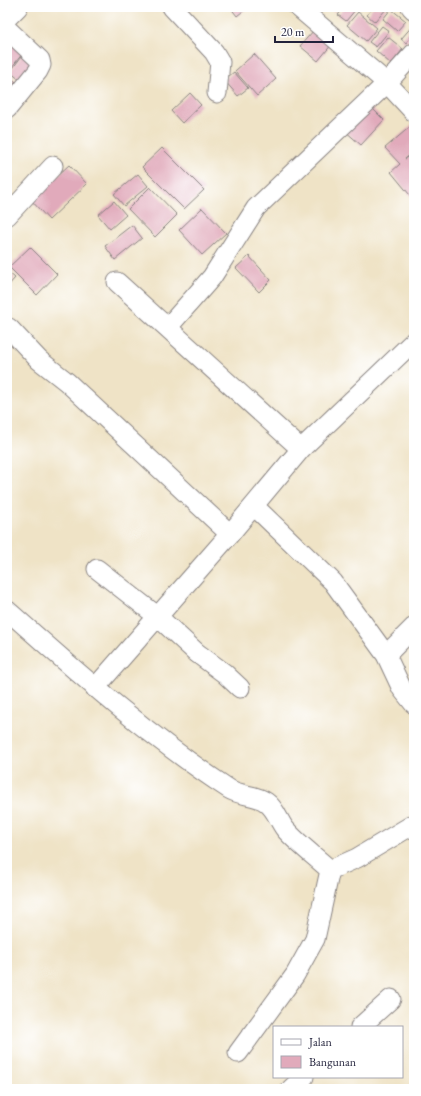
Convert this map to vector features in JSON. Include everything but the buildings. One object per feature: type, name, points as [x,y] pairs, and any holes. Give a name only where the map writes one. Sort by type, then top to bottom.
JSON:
[{"type":"street","points":[[7,18],[18,7]]},
{"type":"street","points":[[172,7],[214,52],[220,62],[220,75],[217,93]]},
{"type":"street","points":[[298,7],[388,83],[414,112]]},
{"type":"street","points":[[411,7],[414,10]]},
{"type":"street","points":[[7,29],[40,60],[41,65],[38,71],[7,109]]},
{"type":"street","points":[[168,327],[212,277],[256,208],[388,83],[414,53]]},
{"type":"street","points":[[7,216],[53,166]]},
{"type":"street","points":[[117,282],[301,449]]},
{"type":"street","points":[[8,328],[39,360],[67,382],[230,534]]},
{"type":"street","points":[[95,688],[230,534],[301,449],[411,350]]},
{"type":"street","points":[[254,506],[333,582],[386,655],[402,689],[414,704]]},
{"type":"street","points":[[97,569],[157,616],[197,653],[224,673],[240,688]]},
{"type":"street","points":[[7,610],[95,688],[184,758],[232,790],[257,796],[267,802],[274,809],[285,829],[330,870]]},
{"type":"street","points":[[386,655],[414,627]]},
{"type":"street","points":[[330,870],[357,858],[414,824]]},
{"type":"street","points":[[238,1053],[295,975],[315,939],[330,870]]},
{"type":"street","points":[[361,1026],[391,999]]},
{"type":"street","points":[[291,1089],[303,1078]]}]
